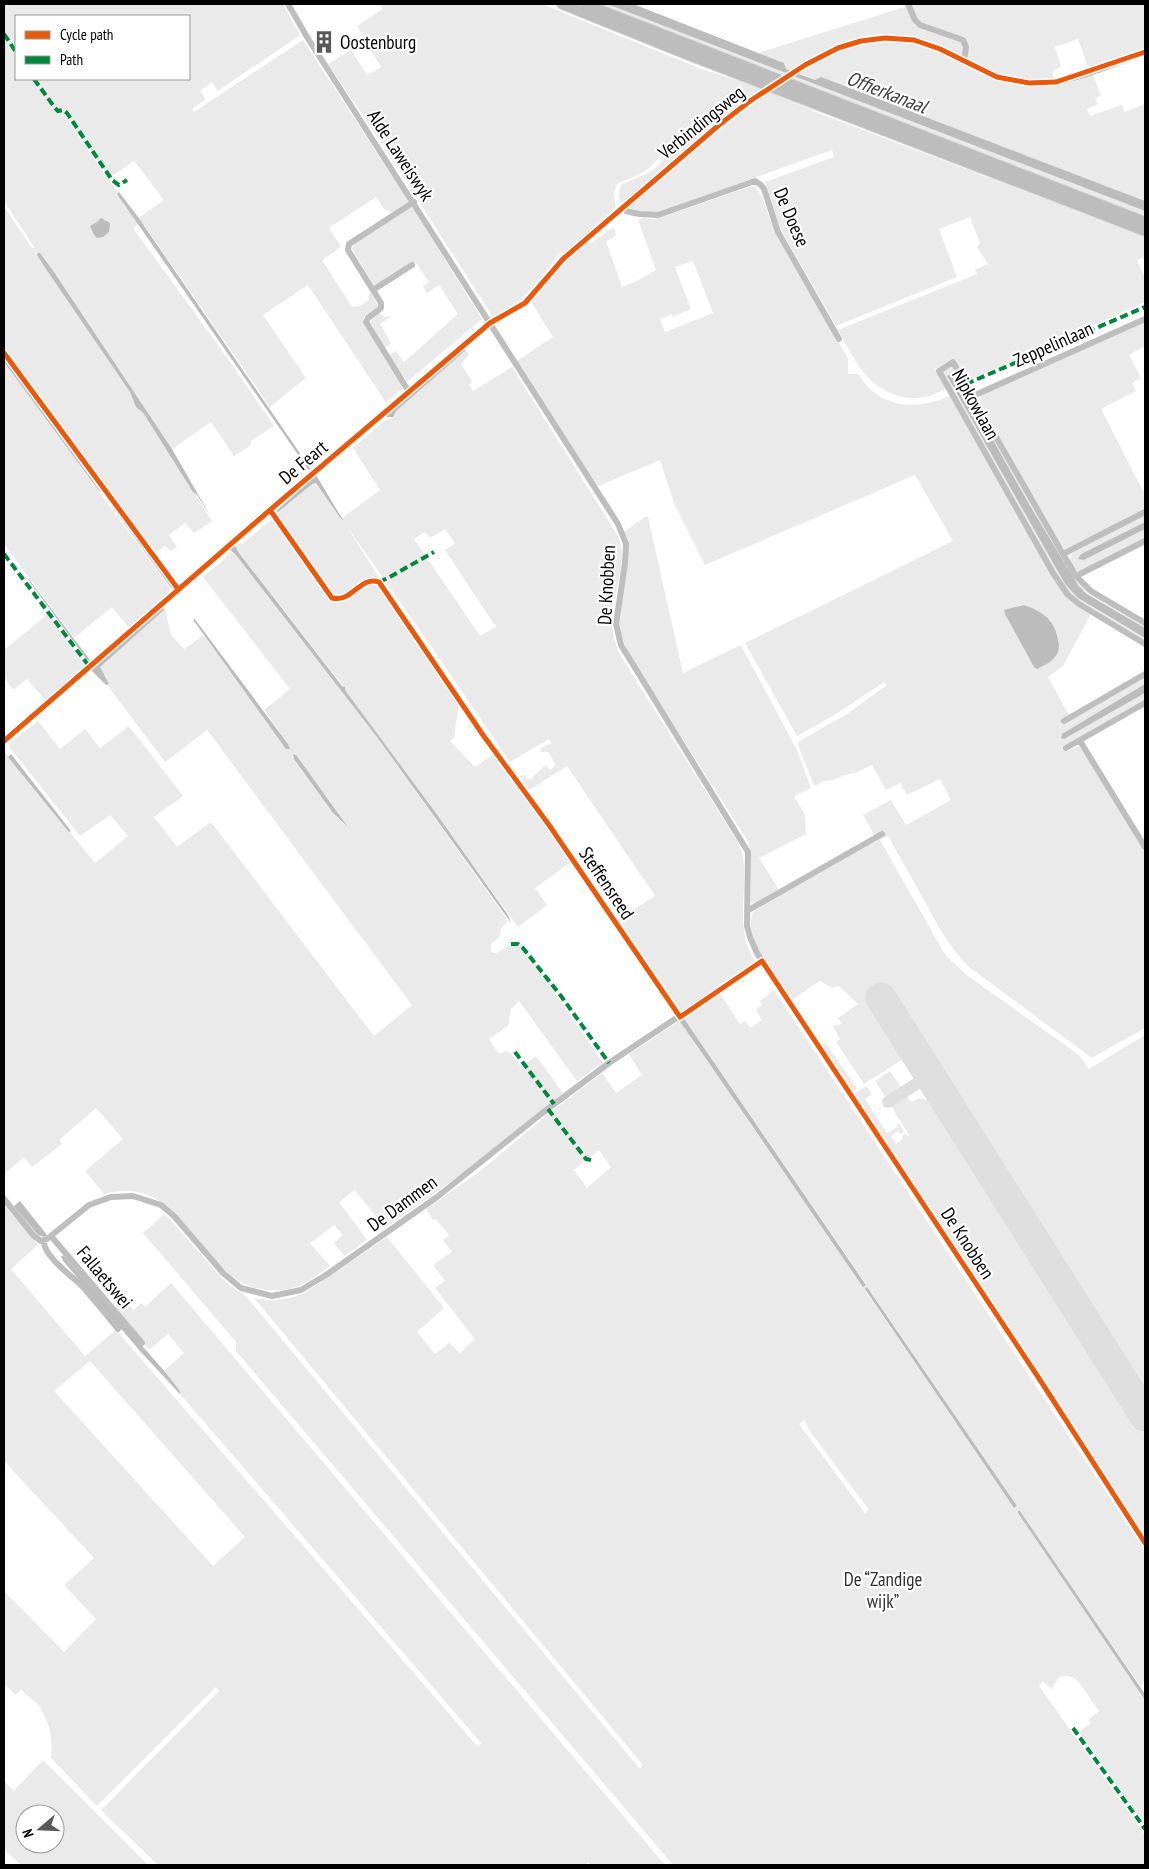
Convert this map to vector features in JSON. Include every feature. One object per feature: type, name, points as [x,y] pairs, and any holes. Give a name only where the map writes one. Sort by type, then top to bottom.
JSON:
[{"type":"highway","points":[[562,4],[668,47],[1145,231]]},
{"type":"highway","points":[[585,4],[1145,222]]},
{"type":"street","name":"Alde Laweiswyk","points":[[288,4],[312,45],[490,323]]},
{"type":"street","points":[[908,4],[915,20],[920,25],[963,40],[966,47],[964,61]]},
{"type":"street","name":"Verbindingsweg","points":[[621,208],[750,101],[805,65],[838,48],[861,41],[886,38],[914,40],[940,49],[997,77],[1029,83],[1056,82],[1145,52]]},
{"type":"street","name":"De Doese","points":[[621,208],[639,214],[658,215],[755,181],[764,190],[778,232],[839,339]]},
{"type":"street","points":[[409,392],[366,322],[368,318],[381,308],[381,303],[348,250],[349,244],[414,202]]},
{"type":"street","name":"De Feart","points":[[4,740],[490,323],[524,303],[563,260],[621,208]]},
{"type":"street","points":[[373,290],[412,265]]},
{"type":"street","name":"Zeppelinlaan","points":[[973,396],[1145,319]]},
{"type":"street","name":"De Knobben","points":[[490,323],[618,524],[626,544],[626,563],[616,624],[621,645],[748,852],[747,926],[750,937],[762,961],[1042,1383],[1145,1543]]},
{"type":"street","name":"Nipkowlaan","points":[[1145,623],[1090,591],[1076,576],[953,362],[938,371],[1053,573],[1068,595],[1079,604],[1145,644]]},
{"type":"street","points":[[1063,554],[1145,512]]},
{"type":"street","points":[[1076,576],[1145,541]]},
{"type":"street","points":[[150,552],[178,589]]},
{"type":"street","points":[[1064,721],[1145,674]]},
{"type":"street","points":[[1066,748],[1145,703]]},
{"type":"street","points":[[1080,741],[1145,846]]},
{"type":"street","name":"Steffensreed","points":[[508,767],[680,1017]]},
{"type":"street","points":[[747,911],[882,834]]},
{"type":"street","name":"De Dammen","points":[[51,1236],[84,1208],[96,1202],[119,1196],[141,1198],[161,1205],[174,1216],[224,1273],[242,1288],[272,1296],[301,1290],[326,1275],[437,1197],[573,1089],[609,1063],[762,961]]},
{"type":"street","name":"Fallaetswei","points":[[4,1200],[34,1236],[44,1241],[44,1247],[118,1329]]},
{"type":"street","points":[[44,1241],[51,1236]]},
{"type":"street","name":"Fallaetswei","points":[[51,1236],[142,1343]]},
{"type":"green space","points":[[4,4],[283,4],[300,35],[218,91],[212,82],[200,91],[206,99],[192,109],[194,112],[303,40],[409,202],[392,213],[384,209],[376,197],[329,228],[341,247],[322,260],[352,307],[360,306],[369,300],[368,296],[371,293],[378,306],[364,317],[363,322],[401,383],[402,389],[387,401],[387,404],[308,285],[263,315],[306,378],[270,407],[141,222],[133,228],[274,426],[251,441],[250,446],[234,456],[211,422],[172,449],[54,272],[37,255],[109,360],[130,392],[138,409],[144,414],[212,521],[194,533],[185,523],[169,535],[177,547],[171,551],[165,546],[153,554],[4,349],[4,207],[32,248],[35,248],[4,201]],"holes":[[[63,113],[109,178],[134,161],[164,200],[136,220]]]},
{"type":"green space","points":[[380,4],[542,4],[699,68],[764,89],[711,127],[623,203],[619,195],[622,184],[650,172],[661,162],[666,149],[661,149],[659,156],[650,167],[638,175],[617,184],[614,193],[616,207],[565,253],[561,252],[522,298],[504,312],[493,317],[382,144],[328,64],[351,50],[367,75],[381,67],[357,26],[383,9]]},
{"type":"green space","points":[[595,4],[607,4],[1145,211],[1145,217]]},
{"type":"green space","points":[[917,4],[1145,4],[1145,50],[1089,70],[1078,39],[1055,47],[1061,66],[1052,72],[1055,80],[1031,80],[1011,77],[970,62],[967,45],[920,24],[910,6]]},
{"type":"green space","points":[[908,6],[914,21],[960,40],[965,48],[962,56],[939,51],[907,38],[886,34],[871,35],[843,43],[816,56],[792,71],[785,69],[784,63],[758,53]]},
{"type":"green space","points":[[874,40],[906,42],[925,47],[1009,83],[1037,86],[1051,85],[1093,75],[1101,96],[1095,98],[1098,104],[1087,109],[1090,116],[1121,105],[1125,112],[1145,104],[1145,201],[821,78],[815,80],[799,73],[831,53]]},
{"type":"green space","points":[[770,92],[821,114],[1145,237],[1145,257],[1137,260],[1145,278],[1145,302],[968,381],[954,358],[935,369],[946,389],[933,395],[908,398],[884,390],[870,380],[861,369],[838,330],[977,274],[975,270],[988,264],[977,247],[980,243],[970,217],[939,229],[957,277],[836,326],[780,228],[765,182],[834,157],[832,150],[659,212],[650,213],[628,208],[694,147]]},
{"type":"green space","points":[[755,186],[761,195],[778,239],[849,360],[848,374],[858,374],[867,386],[877,394],[899,404],[924,404],[950,396],[1070,601],[1091,614],[1063,666],[1048,677],[1069,715],[1145,677],[1145,684],[1061,736],[1064,739],[1145,693],[1145,701],[1064,748],[1066,752],[1079,746],[1082,749],[1145,851],[1145,1028],[1092,1058],[969,967],[944,935],[888,836],[880,840],[946,956],[968,976],[1079,1055],[1089,1069],[1145,1035],[1145,1399],[924,1048],[920,1048],[886,994],[874,1002],[908,1056],[864,1084],[836,1042],[840,1039],[833,1026],[842,1024],[838,1018],[858,1004],[839,986],[832,988],[820,981],[793,999],[763,957],[752,932],[751,921],[754,911],[877,840],[863,815],[891,800],[906,825],[951,800],[940,779],[907,795],[900,783],[886,790],[872,765],[855,773],[814,786],[798,745],[799,741],[844,716],[887,685],[884,682],[836,714],[797,736],[745,643],[953,541],[915,475],[705,565],[674,503],[660,460],[596,487],[517,361],[553,337],[531,302],[568,259],[588,240],[590,244],[614,227],[616,236],[606,241],[622,287],[656,270],[638,220],[643,218],[654,219]],"holes":[[[693,261],[713,313],[665,332],[660,319],[672,314],[673,317],[691,309],[675,267]]]},
{"type":"green space","points":[[412,207],[482,319],[407,382],[389,355],[396,351],[404,362],[458,314],[439,285],[427,293],[423,286],[429,282],[416,263],[375,287],[352,249],[355,243]]},
{"type":"green space","points":[[379,313],[384,317],[392,316],[380,324],[391,343],[385,348],[370,322]]},
{"type":"green space","points":[[1145,321],[1145,346],[1129,355],[1141,378],[1132,383],[1136,391],[1101,409],[1145,495],[1145,510],[1064,549],[979,403],[980,396]]},
{"type":"green space","points":[[466,350],[469,354],[461,364],[472,381],[469,385],[473,391],[512,367],[618,536],[622,555],[612,619],[613,634],[618,650],[736,838],[743,856],[743,924],[749,950],[755,962],[680,1012],[618,920],[655,896],[567,766],[529,790],[520,776],[525,775],[530,780],[544,766],[546,765],[550,770],[556,765],[548,752],[540,752],[541,748],[552,743],[549,739],[510,762],[345,524],[380,579],[374,578],[362,581],[347,592],[335,596],[277,515],[278,512],[312,483],[316,483],[341,519],[380,490],[353,448],[384,421],[393,417],[396,411]],"holes":[[[445,529],[455,544],[445,550],[496,627],[480,636],[414,539],[425,532],[430,538]]]},
{"type":"green space","points":[[4,362],[171,590],[129,628],[112,607],[74,638],[4,544]]},
{"type":"green space","points":[[953,366],[1076,579],[1145,625],[1145,628],[1087,593],[1078,585],[1029,504],[955,372],[952,372],[947,376],[1065,584],[1092,607],[1145,638],[1145,641],[1081,604],[1064,587],[942,372]]},
{"type":"green space","points":[[1145,515],[1145,522],[1081,554],[1084,560],[1145,529],[1145,538],[1079,572],[1076,570],[1070,559],[1074,552]]},
{"type":"green space","points":[[645,517],[648,517],[683,673],[741,645],[797,750],[811,788],[794,796],[805,815],[806,834],[759,858],[779,890],[755,904],[751,903],[749,843],[635,664],[627,650],[618,626],[626,570],[624,532]]},
{"type":"green space","points":[[274,518],[332,601],[340,602],[371,582],[377,583],[459,701],[454,738],[450,741],[475,767],[495,753],[571,862],[535,888],[547,905],[518,927],[345,690],[345,687],[236,549],[236,546],[240,543],[242,544]]},
{"type":"green space","points":[[230,552],[236,555],[377,737],[508,921],[501,928],[500,936],[491,944],[491,952],[496,953],[508,946],[518,946],[521,943],[603,1063],[577,1081],[519,1001],[511,1009],[508,1026],[489,1039],[499,1054],[505,1051],[511,1053],[521,1067],[536,1056],[563,1093],[469,1169],[385,1228],[355,1190],[339,1202],[367,1240],[344,1256],[334,1243],[343,1235],[334,1225],[310,1243],[330,1266],[305,1283],[293,1288],[280,1290],[267,1290],[243,1283],[224,1269],[174,1213],[155,1198],[133,1191],[104,1194],[85,1171],[123,1139],[96,1108],[59,1140],[62,1144],[32,1167],[24,1157],[4,1174],[4,751],[95,863],[128,836],[110,815],[80,836],[10,748],[10,743],[38,721],[60,749],[85,729],[100,748],[129,726],[183,796],[154,817],[177,847],[211,822],[374,1036],[412,1005],[207,730],[165,762],[107,685],[109,684],[99,667],[165,609],[171,635],[184,649],[204,635],[287,750],[288,744],[264,710],[290,689],[203,577]],"holes":[[[295,754],[346,826],[333,813],[292,755]]]},
{"type":"green space","points":[[48,614],[86,665],[45,700],[27,679],[13,690],[4,677],[4,650]]},
{"type":"green space","name":"De “Zandige wijk”","points":[[774,990],[1145,1551],[1145,1679],[1141,1687],[1020,1511],[1018,1513],[1145,1700],[1145,1825],[1079,1732],[1091,1723],[1089,1719],[1099,1711],[1078,1681],[1064,1676],[1058,1678],[1052,1689],[1043,1682],[1039,1686],[1145,1835],[1145,1865],[673,1865],[236,1351],[236,1342],[143,1233],[165,1214],[224,1280],[245,1295],[640,1769],[643,1765],[254,1298],[280,1300],[305,1293],[387,1237],[444,1308],[417,1332],[435,1354],[449,1343],[460,1353],[475,1339],[435,1288],[445,1281],[433,1265],[452,1252],[443,1240],[449,1235],[436,1219],[433,1220],[426,1209],[479,1172],[552,1111],[602,1073],[616,1093],[642,1075],[629,1054],[720,994],[740,1024],[745,1021],[750,1028],[762,1020],[756,1010],[762,1005],[760,1001]],"holes":[[[685,1020],[866,1284],[865,1286],[680,1022]],[[599,1150],[611,1167],[587,1188],[574,1170]],[[867,1287],[1017,1506],[1014,1508],[865,1290]],[[805,1420],[809,1430],[869,1510],[865,1513],[799,1424]]]},
{"type":"green space","points":[[826,1044],[857,1088],[853,1091],[850,1090],[821,1045]]},
{"type":"green space","points":[[890,1071],[903,1090],[888,1101],[875,1081]]},
{"type":"green space","points":[[866,1086],[872,1094],[865,1099],[887,1133],[897,1127],[896,1125],[899,1123],[904,1132],[900,1134],[898,1131],[891,1136],[896,1144],[903,1139],[902,1136],[905,1134],[909,1135],[889,1103],[905,1093],[911,1102],[919,1098],[933,1101],[1145,1435],[1145,1538],[855,1096],[854,1094]]},
{"type":"green space","points":[[4,1205],[38,1245],[11,1269],[85,1356],[116,1330],[478,1747],[481,1743],[180,1394],[180,1391],[164,1371],[184,1353],[168,1334],[149,1350],[113,1308],[120,1301],[126,1308],[129,1306],[134,1310],[141,1303],[145,1307],[171,1283],[665,1865],[590,1865],[588,1862],[585,1865],[158,1865],[101,1810],[219,1691],[216,1687],[97,1806],[51,1758],[52,1744],[50,1731],[39,1706],[21,1690],[15,1695],[4,1683],[4,1591],[64,1652],[96,1619],[64,1585],[94,1558],[4,1461]],"holes":[[[90,1361],[245,1537],[213,1566],[54,1391]]]},
{"type":"green space","points":[[43,1760],[148,1865],[21,1865],[4,1849],[4,1781],[14,1791]]},
{"type":"shaded area","points":[[607,4],[633,4],[784,63],[786,69],[815,80],[821,77],[1145,201],[1145,211]]},
{"type":"shaded area","points":[[119,192],[138,217],[310,470],[117,194]]},
{"type":"shaded area","points":[[101,218],[110,223],[109,232],[103,237],[97,238],[90,226]]},
{"type":"shaded area","points":[[40,253],[54,272],[172,449],[211,517],[144,414],[136,407],[130,392],[44,266],[37,255]]},
{"type":"shaded area","points":[[463,347],[466,350],[396,411],[393,417],[385,415]]},
{"type":"shaded area","points":[[4,358],[101,492],[4,362]]},
{"type":"shaded area","points":[[955,372],[1029,504],[1078,585],[1087,594],[1145,628],[1145,638],[1078,598],[1065,584],[947,376]]},
{"type":"shaded area","points":[[316,475],[343,520],[316,483],[312,484],[278,512],[276,511]]},
{"type":"shaded area","points":[[104,496],[171,584],[172,589]]},
{"type":"shaded area","points":[[1145,522],[1145,529],[1084,560],[1078,559],[1081,554]]},
{"type":"shaded area","points":[[235,546],[342,686],[345,687],[345,690],[508,915],[511,923],[377,737],[236,555],[230,550]]},
{"type":"shaded area","points":[[28,578],[90,660],[87,660]]},
{"type":"shaded area","points":[[1024,605],[1047,617],[1054,627],[1059,643],[1059,650],[1056,656],[1037,669],[1034,667],[1004,610]]},
{"type":"shaded area","points":[[162,608],[165,609],[100,667],[109,684],[106,685],[91,670]]},
{"type":"shaded area","points":[[194,618],[290,749],[286,749],[194,621]]},
{"type":"shaded area","points":[[1145,684],[1145,693],[1064,739],[1061,738],[1062,734]]},
{"type":"shaded area","points":[[11,754],[71,831],[69,832],[8,757]]},
{"type":"shaded area","points":[[293,754],[296,755],[348,827],[333,813],[294,759]]},
{"type":"shaded area","points":[[685,1020],[865,1286],[863,1287],[680,1022]]},
{"type":"shaded area","points":[[20,1201],[47,1235],[44,1237],[38,1235],[16,1209],[14,1206]]},
{"type":"shaded area","points":[[63,1255],[165,1372],[180,1391],[180,1394],[140,1351],[64,1262],[61,1257]]},
{"type":"shaded area","points":[[867,1287],[1017,1506],[1014,1508],[865,1289]]},
{"type":"shaded area","points":[[1020,1511],[1145,1694],[1145,1700],[1018,1513]]},
{"type":"taxiway","points":[[888,1102],[930,1075]]},
{"type":"runway","points":[[881,998],[1145,1416]]},
{"type":"marked path","points":[[4,34],[15,50]]},
{"type":"marked path","points":[[35,80],[55,108],[58,111],[63,110],[67,113],[112,180],[119,185],[127,180]]},
{"type":"marked path","points":[[966,384],[1145,307]]},
{"type":"marked path","points":[[379,582],[434,552]]},
{"type":"marked path","points":[[4,554],[89,666]]},
{"type":"marked path","points":[[511,944],[518,944],[523,948],[561,996],[609,1063]]},
{"type":"marked path","points":[[515,1052],[554,1104]]},
{"type":"marked path","points":[[548,1109],[586,1159],[591,1160]]},
{"type":"marked path","points":[[1073,1728],[1145,1829]]},
{"type":"cycle path","points":[[4,741],[270,510],[490,323],[525,303],[563,259],[719,125],[750,101],[805,65],[838,48],[861,41],[885,38],[914,40],[940,49],[997,77],[1029,83],[1056,82],[1145,52]]},
{"type":"cycle path","points":[[4,353],[178,589]]},
{"type":"cycle path","points":[[270,510],[332,598],[345,597],[367,582],[379,582],[483,735],[549,825],[680,1017],[762,961],[1042,1383],[1145,1543]]},
{"type":"place","name":"Oostenburg","points":[[324,42]]},
{"type":"water label","name":"Offierkanaal","points":[[887,92]]}]
